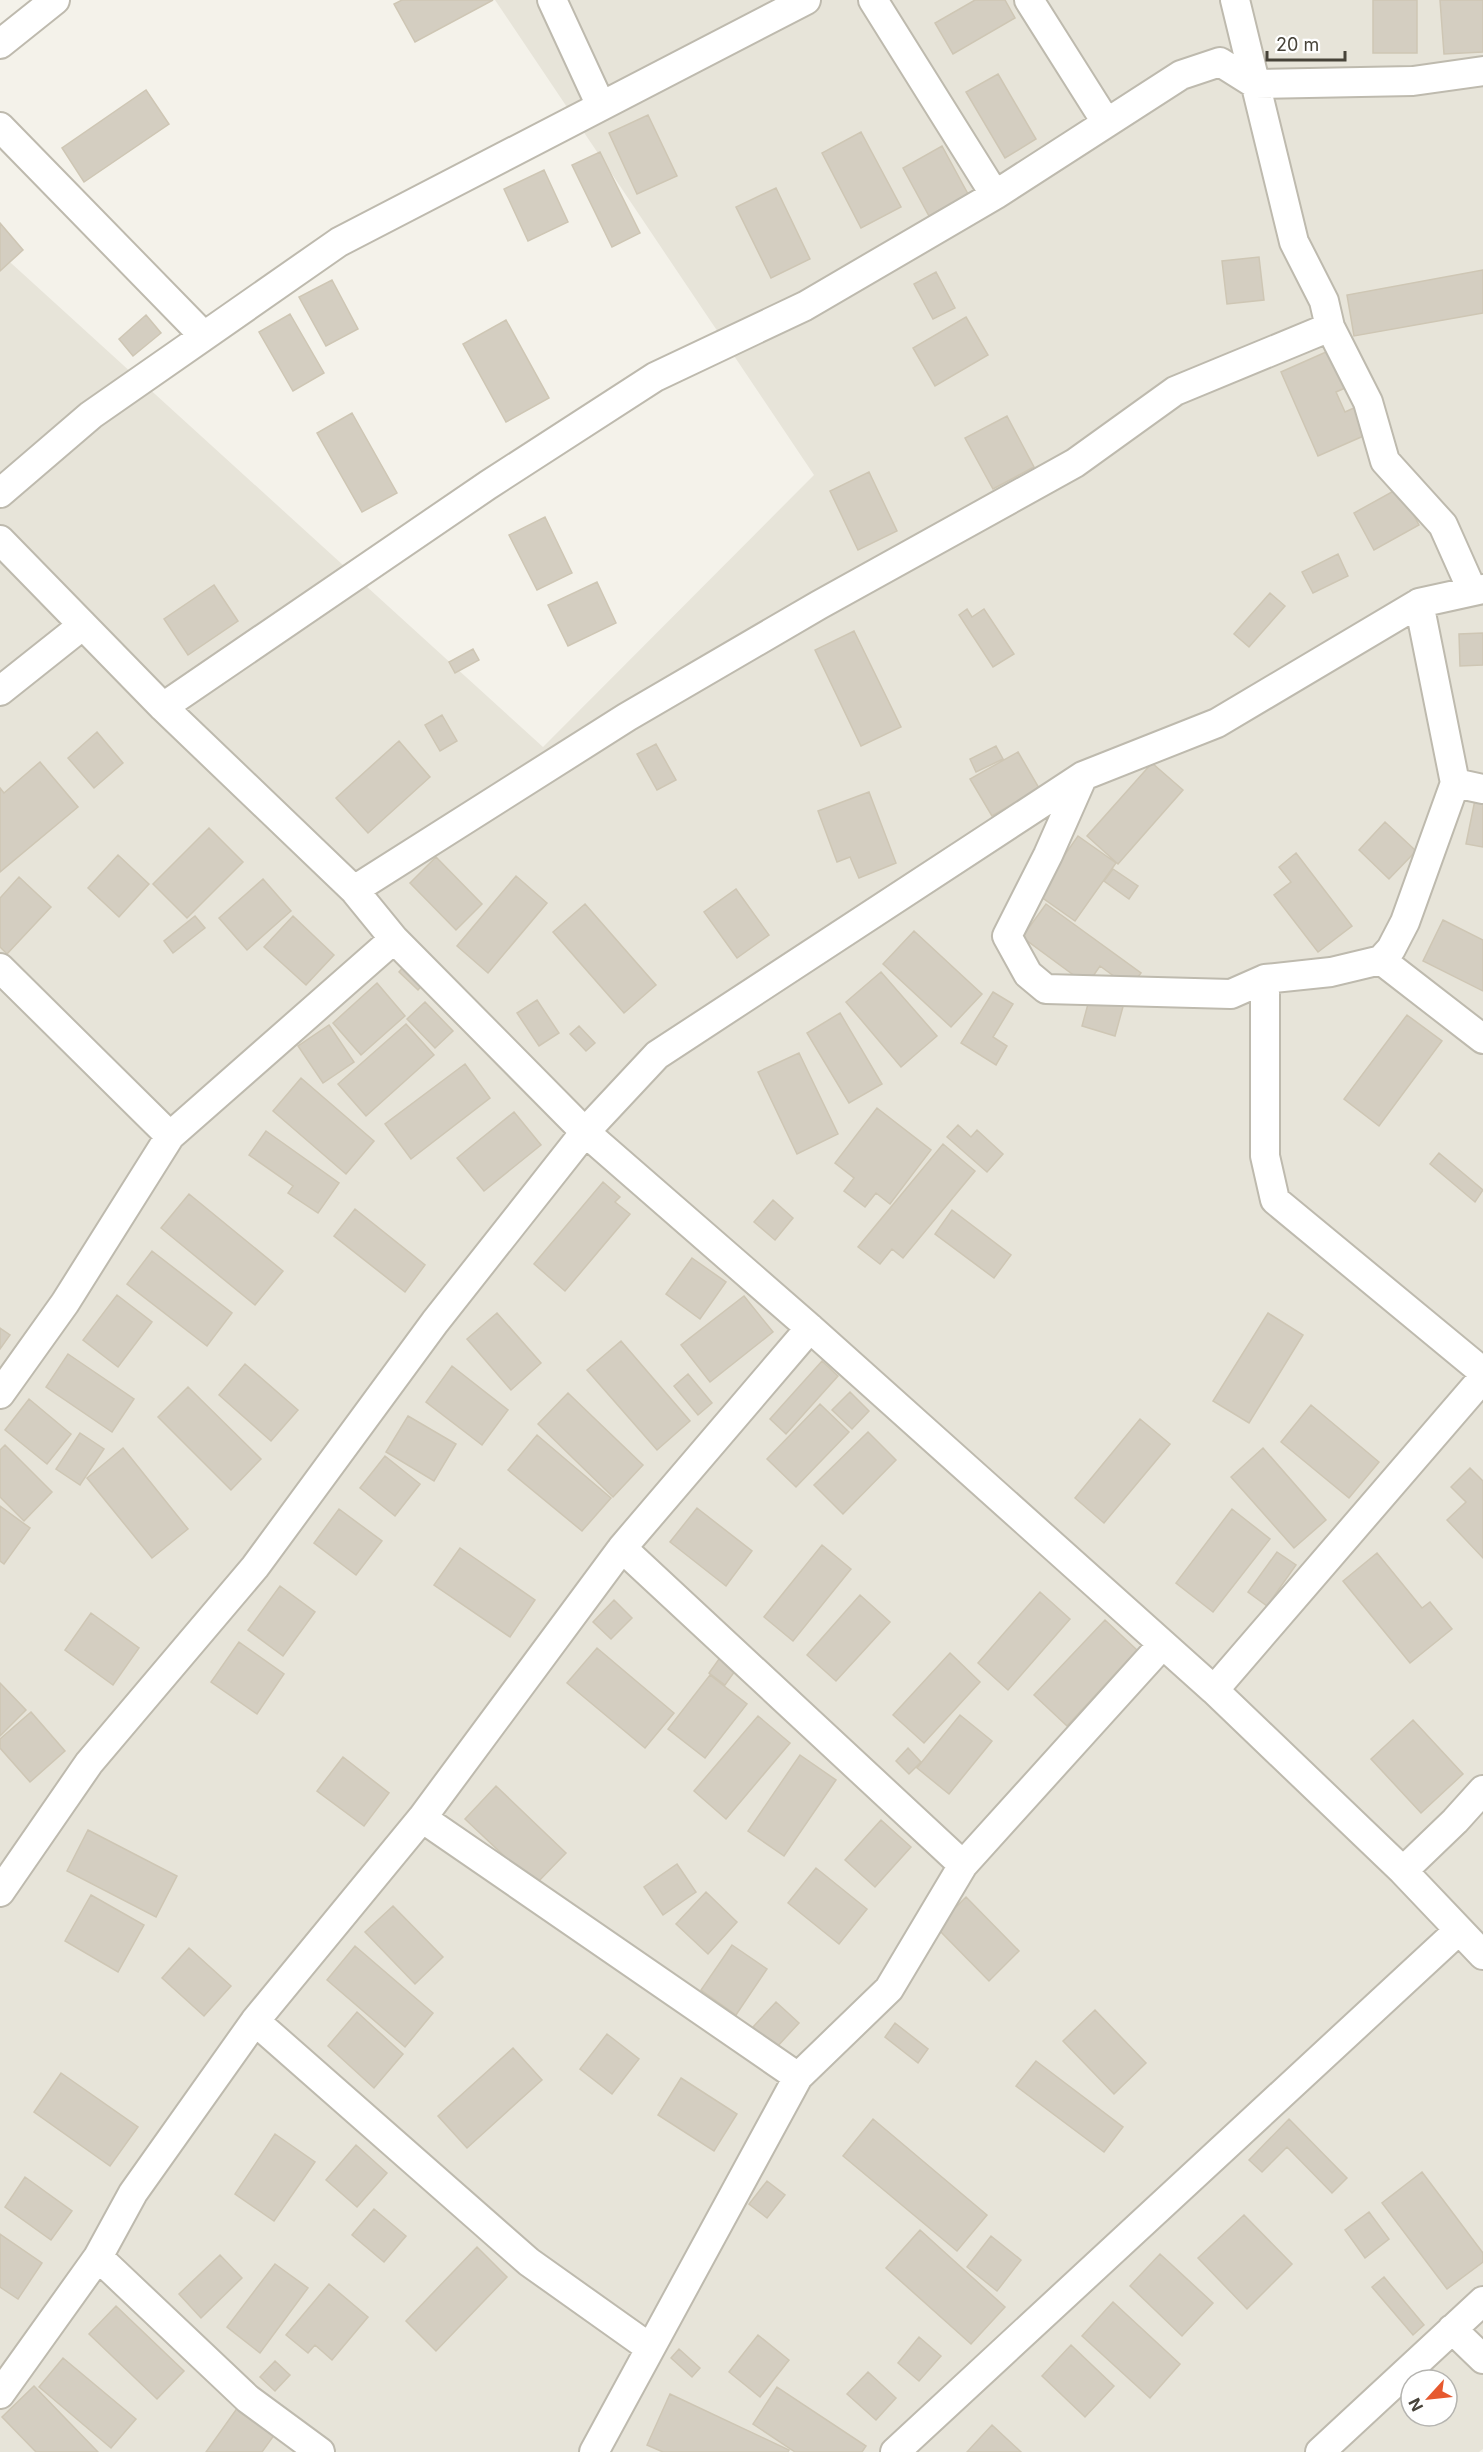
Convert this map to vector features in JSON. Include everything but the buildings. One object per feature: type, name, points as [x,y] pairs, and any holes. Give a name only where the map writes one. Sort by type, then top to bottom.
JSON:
[{"type":"street","points":[[0,44],[55,0]]},
{"type":"street","points":[[552,0],[601,106]]},
{"type":"street","points":[[0,493],[91,415],[339,242],[806,0]]},
{"type":"street","points":[[873,0],[995,195]]},
{"type":"street","points":[[1029,0],[1106,122]]},
{"type":"street","points":[[0,1892],[89,1764],[255,1567],[435,1322],[585,1132],[657,1055],[1083,776],[1217,723],[1419,603],[1478,590],[1443,525],[1385,461],[1368,402],[1330,327],[1324,301],[1294,242],[1235,0]]},
{"type":"street","points":[[163,707],[488,484],[655,376],[805,306],[995,195],[1181,75],[1220,62],[1255,84],[1413,81],[1483,71]]},
{"type":"street","points":[[0,127],[204,336]]},
{"type":"street","points":[[354,890],[637,711],[819,605],[1075,463],[1175,392],[1330,327]]},
{"type":"street","points":[[0,540],[163,707],[354,890],[394,939],[585,1132],[810,1328],[1214,1690],[1403,1871],[1483,1955]]},
{"type":"street","points":[[1083,776],[1048,855],[1007,936],[1037,984],[1046,989],[1231,994],[1265,979],[1331,972],[1381,960],[1391,949],[1405,922],[1455,783],[1419,603]]},
{"type":"street","points":[[0,691],[83,626]]},
{"type":"street","points":[[1455,783],[1483,789]]},
{"type":"street","points":[[0,1394],[65,1304],[170,1136],[394,939]]},
{"type":"street","points":[[1381,960],[1483,1040]]},
{"type":"street","points":[[0,968],[170,1136]]},
{"type":"street","points":[[1265,979],[1265,1156],[1275,1200],[1483,1372]]},
{"type":"street","points":[[0,2394],[98,2257],[134,2193],[255,2021],[422,1818],[622,1548],[810,1328]]},
{"type":"street","points":[[1214,1690],[1483,1378]]},
{"type":"street","points":[[622,1548],[963,1865]]},
{"type":"street","points":[[594,2452],[798,2077],[889,1989],[963,1865],[1162,1645]]},
{"type":"street","points":[[1403,1871],[1455,1821],[1483,1790]]},
{"type":"street","points":[[422,1818],[798,2077]]},
{"type":"street","points":[[895,2452],[1458,1931]]},
{"type":"street","points":[[255,2021],[529,2262],[650,2348]]},
{"type":"street","points":[[98,2257],[248,2399],[320,2452]]},
{"type":"street","points":[[1320,2452],[1483,2301]]},
{"type":"street","points":[[1452,2329],[1483,2359]]},
{"type":"shaded area","points":[[495,0],[1483,0],[1483,2449],[1479,2452],[0,2452],[0,253],[543,747],[814,475]]}]
